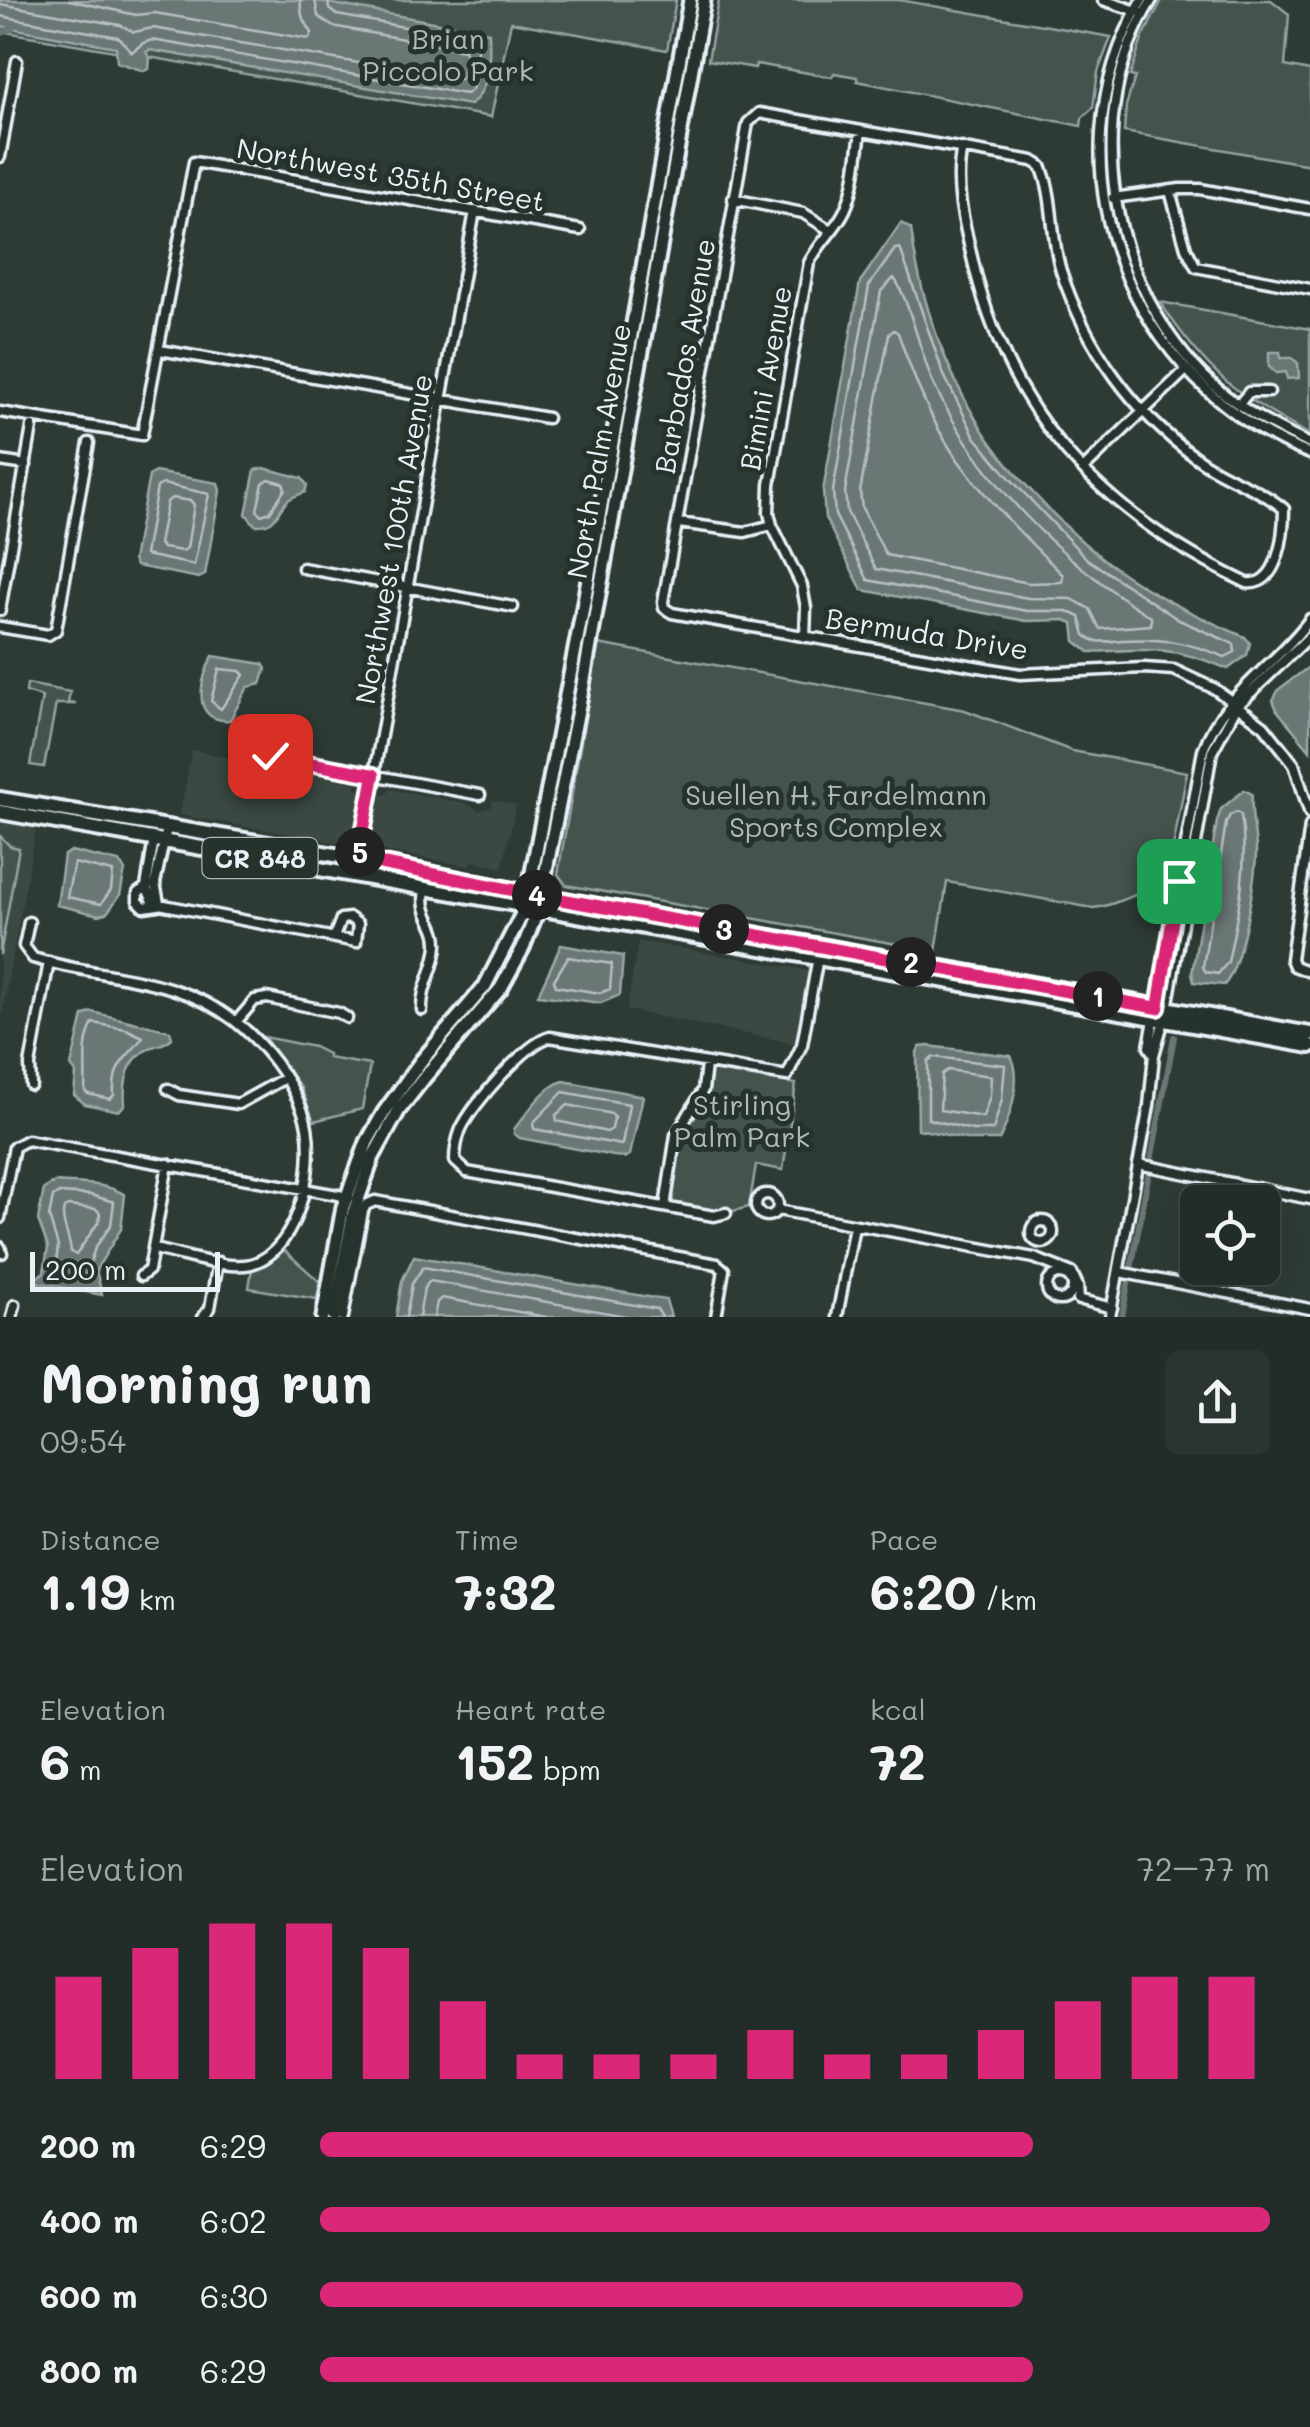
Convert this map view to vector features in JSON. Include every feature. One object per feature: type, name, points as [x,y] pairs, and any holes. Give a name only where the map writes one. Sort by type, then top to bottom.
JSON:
[{"type":"main road","name":"North Palm Avenue","points":[[690,0],[690,42]]},
{"type":"main road","name":"North Palm Avenue","points":[[358,1199],[357,1163],[377,1122],[485,986],[533,902],[571,748],[608,494],[690,42],[704,0]]},
{"type":"main road","name":"CR 848","points":[[0,799],[46,813],[356,875],[533,902],[1161,1014],[1310,1046]]},
{"type":"main road","name":"CR 848","points":[[0,812],[46,813]]},
{"type":"main road","name":"CR 848","points":[[161,834],[358,859],[533,902],[818,957],[1161,1014],[1310,1034]]},
{"type":"main road","points":[[323,1317],[358,1199]]},
{"type":"main road","points":[[334,1317],[358,1199]]},
{"type":"street","points":[[1103,0],[1140,12]]},
{"type":"street","points":[[1142,0],[1114,123],[1116,198],[1133,266],[1189,367],[1281,431],[1310,444]]},
{"type":"street","points":[[1152,0],[1126,29],[1109,85],[1103,126],[1104,199],[1110,237],[1138,305],[1160,340],[1236,415],[1274,439],[1310,454]]},
{"type":"street","points":[[0,157],[17,61]]},
{"type":"street","name":"Barbados Avenue","points":[[664,608],[748,123],[756,115],[764,114],[861,132]]},
{"type":"street","points":[[861,132],[962,148],[1033,161],[1040,166],[1061,270],[1082,322],[1111,373],[1142,413],[1198,460],[1284,509],[1280,547],[1271,571],[1258,584],[1243,581],[1147,526],[1053,438],[1028,402],[997,343],[981,299],[958,177],[962,148]]},
{"type":"street","name":"Bimini Avenue","points":[[805,638],[802,586],[772,525],[770,485],[808,262],[850,198],[861,132]]},
{"type":"street","name":"Northwest 35th Street","points":[[160,350],[194,162],[580,230]]},
{"type":"street","points":[[1104,199],[1200,189],[1310,209]]},
{"type":"street","points":[[1170,191],[1186,248],[1196,267],[1310,289]]},
{"type":"street","points":[[734,198],[803,213],[830,230]]},
{"type":"street","name":"Northwest 100th Avenue","points":[[356,875],[475,211]]},
{"type":"street","points":[[0,412],[142,435],[160,350],[547,418]]},
{"type":"street","points":[[1083,469],[1189,367]]},
{"type":"street","points":[[1239,404],[1248,392],[1269,392]]},
{"type":"street","points":[[0,610],[32,426]]},
{"type":"street","points":[[0,626],[48,635],[56,630],[89,442]]},
{"type":"street","points":[[0,461],[26,466]]},
{"type":"street","points":[[679,523],[744,532],[772,525]]},
{"type":"street","points":[[303,568],[513,606]]},
{"type":"street","name":"Bermuda Drive","points":[[664,608],[672,613],[805,638],[1020,674],[1174,670],[1196,678],[1264,726],[1294,764],[1310,814]]},
{"type":"street","points":[[1070,1295],[1111,1313],[1149,1106],[1154,1055],[1149,1048],[1161,1014],[1212,752],[1234,703],[1310,619]]},
{"type":"street","points":[[1234,703],[1310,636]]},
{"type":"street","points":[[270,756],[480,795]]},
{"type":"street","points":[[1310,826],[1306,892],[1291,959],[1294,966],[1310,972]]},
{"type":"street","points":[[150,885],[159,864],[161,834]]},
{"type":"street","points":[[161,834],[149,869],[151,900],[160,906],[334,937]]},
{"type":"street","points":[[149,869],[159,864]]},
{"type":"street","points":[[422,1010],[422,994],[437,948],[436,935],[423,910],[425,888]]},
{"type":"street","points":[[28,922],[26,950],[33,958],[156,982],[201,1000],[236,1022],[266,1051],[286,1078],[307,1126],[308,1155],[291,1232],[266,1258],[244,1265],[154,1249]]},
{"type":"street","points":[[726,1213],[714,1216],[467,1172],[457,1166],[454,1155],[458,1137],[468,1117],[533,1044],[544,1038],[787,1076],[802,1045],[818,957]]},
{"type":"street","points":[[31,1085],[30,1065],[49,962]]},
{"type":"street","points":[[236,1022],[255,1000],[267,998],[347,1018]]},
{"type":"street","points":[[664,1207],[676,1136],[699,1100],[706,1065]]},
{"type":"street","points":[[168,1089],[178,1096],[232,1104],[247,1101],[286,1078]]},
{"type":"street","points":[[0,1218],[12,1151],[18,1142],[32,1140],[722,1267],[724,1276],[716,1317]]},
{"type":"street","points":[[141,1276],[149,1270],[168,1164]]},
{"type":"street","points":[[1138,1164],[1310,1198]]},
{"type":"street","points":[[344,1317],[363,1211],[358,1199]]},
{"type":"street","points":[[776,1210],[1034,1256],[1072,1273],[1080,1300]]},
{"type":"street","points":[[837,1317],[854,1226]]},
{"type":"street","points":[[1034,1256],[1032,1250],[1039,1242]]},
{"type":"street","points":[[203,1317],[210,1308],[218,1262]]},
{"type":"street","points":[[1044,1263],[1052,1277]]},
{"type":"street","points":[[1118,1272],[1310,1309]]},
{"type":"street","points":[[1064,1274],[1071,1278],[1070,1295],[1059,1300],[1051,1296],[1046,1289],[1052,1277],[1064,1274]]},
{"type":"street","points":[[12,1317],[15,1304]]},
{"type":"shaded area","points":[[192,750],[253,762],[269,770],[356,783],[356,789],[386,795],[390,789],[468,804],[479,811],[491,807],[493,800],[516,805],[502,868],[472,861],[469,866],[180,815]]},
{"type":"shaded area","points":[[0,821],[36,828],[0,1024]]},
{"type":"shaded area","points":[[638,941],[816,972],[802,1045],[627,1010]]},
{"type":"green space","name":"Brian Piccolo Park","points":[[0,0],[676,0],[667,50],[511,22],[491,117],[0,31]]},
{"type":"green space","points":[[719,0],[899,0],[1111,37],[1098,72],[1093,108],[1082,118],[1081,126],[857,81],[857,77],[708,60]]},
{"type":"green space","points":[[1162,0],[1271,0],[1289,14],[1285,66],[1310,71],[1310,165],[1124,132],[1126,106],[1135,77],[1130,76],[1142,39]]},
{"type":"green space","points":[[1160,302],[1310,329],[1310,435],[1262,408],[1208,365]]},
{"type":"green space","name":"Suellen H. Fardelmann Sports Complex","points":[[598,644],[965,710],[1072,751],[1187,772],[1165,891],[1146,892],[1093,908],[947,882],[936,951],[566,885],[558,874]]},
{"type":"green space","points":[[27,684],[70,692],[68,703],[76,704],[56,704],[44,767],[30,765],[42,697],[26,692]]},
{"type":"green space","points":[[0,836],[10,846],[19,848],[0,955]]},
{"type":"green space","points":[[264,1037],[314,1047],[328,1054],[328,1058],[370,1065],[362,1109],[314,1121],[301,1088]]},
{"type":"green space","name":"Stirling Palm Park","points":[[706,1067],[796,1084],[783,1170],[756,1165],[749,1207],[714,1216],[665,1207],[678,1131],[699,1100]]},
{"type":"green space","points":[[284,1250],[320,1282],[317,1299],[249,1288],[252,1268]]},
{"type":"water","name":"Brian Piccolo Park","points":[[0,0],[311,0],[489,32],[488,72],[482,90],[470,105],[150,50],[146,52],[149,69],[144,71],[117,62],[116,47],[0,26]]},
{"type":"water","points":[[901,223],[911,229],[920,281],[957,385],[983,431],[1006,461],[1092,550],[1165,599],[1245,637],[1250,643],[1247,655],[1228,669],[1160,650],[1089,652],[1075,641],[1073,623],[1065,620],[1027,621],[862,590],[825,518],[823,491],[860,282]]},
{"type":"water","points":[[1269,352],[1280,352],[1281,358],[1292,358],[1298,363],[1299,378],[1287,379],[1286,372],[1276,373],[1269,367]]},
{"type":"water","points":[[264,468],[302,478],[307,485],[305,492],[288,500],[272,521],[255,525],[246,514],[255,470]]},
{"type":"water","points":[[155,472],[218,483],[220,491],[205,575],[199,578],[136,566],[133,560],[149,476]]},
{"type":"water","points":[[213,656],[263,664],[266,669],[261,684],[248,687],[230,720],[217,719],[204,707],[202,687]]},
{"type":"water","points":[[1310,666],[1310,750],[1273,700],[1279,689]]},
{"type":"water","points":[[1244,790],[1252,794],[1256,861],[1242,942],[1224,985],[1194,982],[1192,974],[1217,821],[1221,809]]},
{"type":"water","points":[[71,851],[119,862],[125,870],[120,895],[107,913],[99,915],[57,905],[64,855]]},
{"type":"water","points":[[561,945],[623,956],[620,995],[601,1003],[538,995]]},
{"type":"water","points":[[92,1012],[170,1031],[172,1038],[142,1053],[131,1064],[125,1104],[119,1111],[85,1104],[74,1095],[76,1073],[71,1066],[83,1016]]},
{"type":"water","points":[[928,1046],[1011,1056],[1015,1087],[999,1140],[971,1140],[918,1129],[917,1052]]},
{"type":"water","points":[[564,1081],[643,1096],[630,1155],[624,1158],[514,1134],[543,1094]]},
{"type":"water","points":[[55,1182],[101,1186],[125,1195],[121,1229],[96,1270],[102,1295],[35,1279],[44,1272],[48,1247],[38,1220],[44,1189]]},
{"type":"water","points":[[414,1256],[666,1300],[671,1317],[396,1317],[402,1281]]},
{"type":"waterway","points":[[0,34],[12,28]]},
{"type":"waterway","points":[[1151,1161],[1174,1037]]},
{"type":"waterway","points":[[1131,1269],[1149,1172]]},
{"type":"waterway","points":[[1122,1317],[1129,1279]]},
{"type":"route","points":[[270,756],[374,775],[358,859],[1158,1008],[1179,881]]}]
